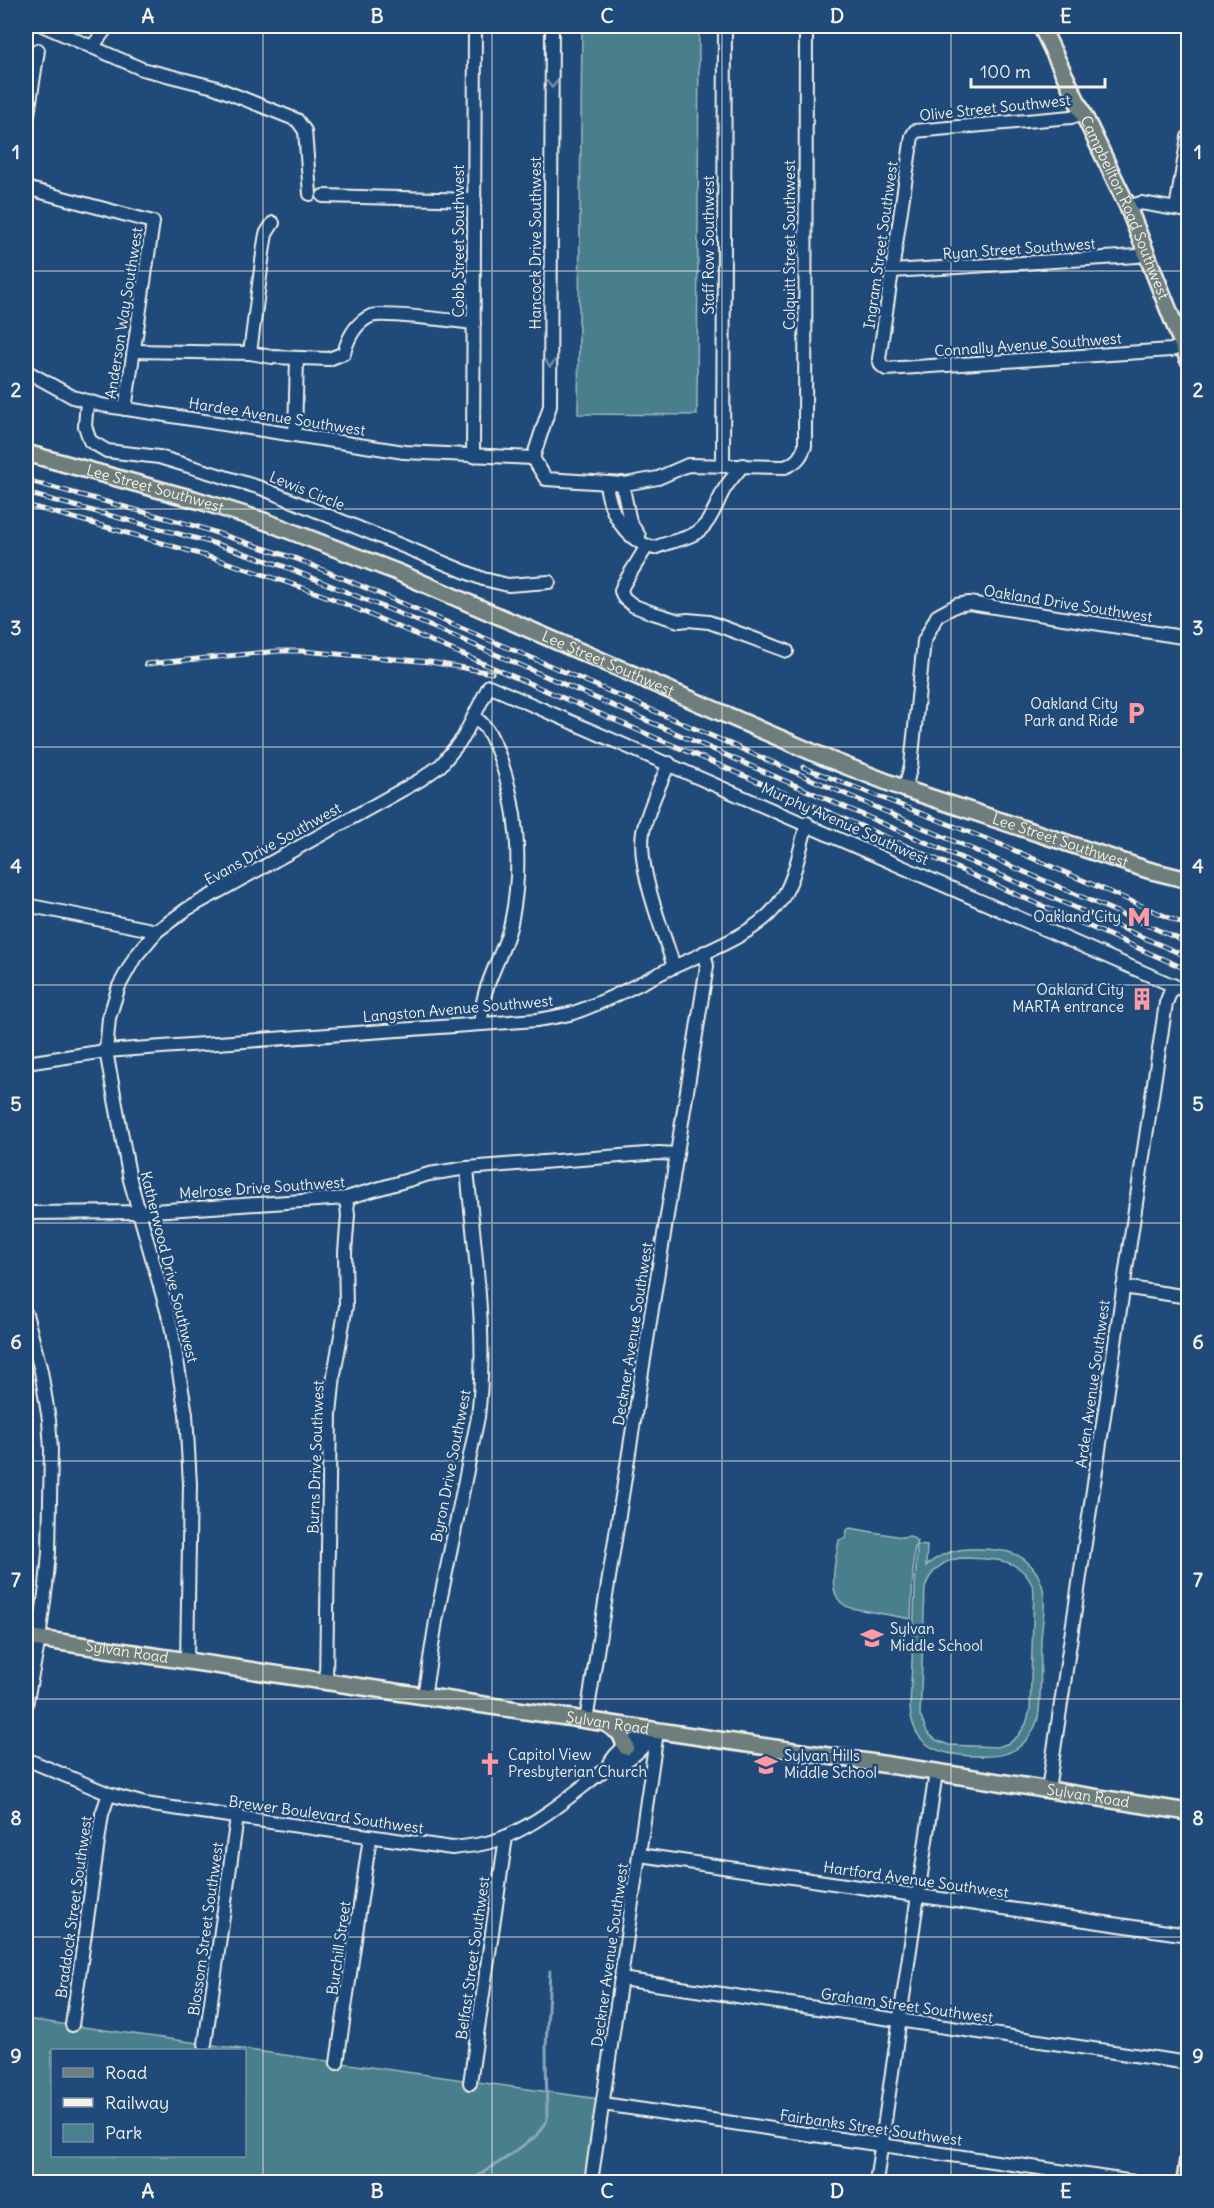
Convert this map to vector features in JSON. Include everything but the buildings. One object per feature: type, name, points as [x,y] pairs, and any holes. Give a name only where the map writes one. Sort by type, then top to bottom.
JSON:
[{"type":"main road","name":"Campbellton Road Southwest","points":[[1041,26],[1128,207],[1186,352]]},
{"type":"main road","name":"Lee Street Southwest","points":[[26,453],[197,500],[331,545],[828,759],[905,789],[1148,870],[1188,880]]},
{"type":"main road","name":"Sylvan Road","points":[[32,1638],[936,1772],[1188,1812]]},
{"type":"main road","points":[[608,1724],[620,1733],[626,1754]]},
{"type":"main road","points":[[1185,2182],[1188,2161]]},
{"type":"street","points":[[44,26],[142,69],[214,87],[297,120],[305,131],[310,194]]},
{"type":"street","points":[[92,46],[108,26]]},
{"type":"street","name":"Cobb Street Southwest","points":[[473,456],[475,26]]},
{"type":"street","name":"Hancock Drive Southwest","points":[[533,458],[550,406],[552,26]]},
{"type":"street","name":"Staff Row Southwest","points":[[723,465],[725,26]]},
{"type":"street","name":"Colquitt Street Southwest","points":[[743,465],[785,467],[796,461],[805,446],[806,26]]},
{"type":"street","points":[[26,127],[38,50]]},
{"type":"street","name":"Olive Street Southwest","points":[[912,136],[920,129],[1071,117],[1084,113]]},
{"type":"street","name":"Ingram Street Southwest","points":[[879,359],[912,136]]},
{"type":"street","points":[[1128,207],[1141,203],[1182,210],[1188,137]]},
{"type":"street","name":"Anderson Way Southwest","points":[[26,188],[153,222],[125,409]]},
{"type":"street","points":[[323,196],[475,200]]},
{"type":"street","points":[[249,353],[265,240],[273,224]]},
{"type":"street","name":"Ryan Street Southwest","points":[[892,271],[1125,257],[1147,253]]},
{"type":"street","points":[[134,351],[249,353],[329,359],[344,353],[357,326],[374,315],[474,323]]},
{"type":"street","name":"Connally Avenue Southwest","points":[[879,359],[881,365],[886,369],[1171,350],[1186,352]]},
{"type":"street","points":[[295,435],[297,358]]},
{"type":"street","name":"Hardee Avenue Southwest","points":[[26,371],[73,397],[125,409],[404,452],[533,458]]},
{"type":"street","name":"Lewis Circle","points":[[87,401],[85,426],[90,441],[106,451],[159,458],[261,488],[483,579],[508,585],[549,582]]},
{"type":"street","points":[[533,458],[546,479],[606,483],[651,480],[688,465],[743,465]]},
{"type":"street","points":[[606,483],[608,499],[615,517],[625,529],[647,546],[654,548],[694,534],[703,527],[709,520],[726,486],[743,465]]},
{"type":"street","points":[[622,483],[630,522],[647,546]]},
{"type":"street","points":[[647,546],[621,591],[624,598],[634,606],[678,621],[709,622],[787,651]]},
{"type":"street","name":"Oakland Drive Southwest","points":[[905,789],[911,765],[924,641],[937,616],[944,610],[969,603],[1188,638]]},
{"type":"street","name":"Evans Drive Southwest","points":[[157,931],[187,909],[420,780],[453,753],[464,738],[489,686]]},
{"type":"street","name":"Murphy Avenue Southwest","points":[[489,686],[807,823],[1188,992]]},
{"type":"street","points":[[474,717],[488,729],[504,769],[513,809],[517,849],[511,924],[482,1007],[482,1024]]},
{"type":"street","points":[[669,763],[647,818],[642,849],[645,872],[674,966]]},
{"type":"street","name":"Langston Avenue Southwest","points":[[26,1063],[105,1051],[537,1020],[572,1013],[600,1003],[754,927],[777,907],[791,882],[807,823]]},
{"type":"street","points":[[26,904],[157,931]]},
{"type":"street","name":"Katherwood Drive Southwest","points":[[157,931],[135,957],[118,986],[109,1018],[105,1051],[138,1212],[171,1325],[186,1414],[190,1484],[187,1662]]},
{"type":"street","name":"Deckner Avenue Southwest","points":[[586,1721],[707,966],[704,952]]},
{"type":"street","name":"Arden Avenue Southwest","points":[[1048,1790],[1166,1003],[1173,985]]},
{"type":"street","name":"Melrose Drive Southwest","points":[[26,1213],[138,1212],[346,1198],[429,1174],[467,1168],[658,1153],[677,1154]]},
{"type":"street","name":"Byron Drive Southwest","points":[[424,1697],[436,1621],[478,1416],[482,1383],[482,1341],[467,1168]]},
{"type":"street","name":"Burns Drive Southwest","points":[[326,1682],[330,1414],[334,1374],[346,1306],[345,1252],[348,1215],[346,1198]]},
{"type":"street","points":[[1123,1287],[1188,1297]]},
{"type":"street","points":[[26,1314],[41,1371],[51,1450],[49,1552],[32,1638],[26,1705]]},
{"type":"street","name":"Deckner Avenue Southwest","points":[[591,2182],[657,1731]]},
{"type":"street","name":"Brewer Boulevard Southwest","points":[[26,1759],[109,1794],[145,1803],[452,1848],[477,1846],[506,1837],[536,1821],[608,1767],[611,1759],[626,1754],[639,1737],[657,1731]]},
{"type":"street","points":[[626,1754],[642,1762],[651,1773]]},
{"type":"street","points":[[876,2182],[936,1772]]},
{"type":"street","name":"Braddock Street Southwest","points":[[72,2025],[102,1814],[109,1794]]},
{"type":"street","name":"Blossom Street Southwest","points":[[205,2044],[237,1817]]},
{"type":"street","name":"Burchill Street","points":[[337,2063],[370,1837]]},
{"type":"street","name":"Belfast Street Southwest","points":[[470,2082],[506,1837]]},
{"type":"street","name":"Hartford Avenue Southwest","points":[[640,1855],[1188,1935]]},
{"type":"street","name":"Graham Street Southwest","points":[[621,1979],[1188,2063]]},
{"type":"street","name":"Fairbanks Street Southwest","points":[[603,2104],[1134,2182]]},
{"type":"green space","points":[[582,26],[699,26],[697,415],[578,414]]},
{"type":"green space","points":[[850,1528],[902,1537],[910,1536],[917,1541],[914,1551],[911,1619],[851,1608],[842,1604],[837,1597],[833,1579],[839,1540],[846,1538],[847,1530]]},
{"type":"green space","points":[[917,1545],[927,1546],[926,1566],[934,1559],[952,1551],[972,1549],[1010,1552],[1022,1558],[1040,1578],[1044,1605],[1038,1718],[1028,1738],[1017,1749],[1004,1754],[983,1756],[950,1754],[930,1747],[923,1741],[912,1722],[910,1708]],"holes":[[[961,1558],[994,1560],[1014,1565],[1029,1579],[1034,1590],[1030,1710],[1026,1724],[1018,1736],[998,1747],[949,1745],[936,1740],[927,1732],[920,1715],[925,1588],[930,1576],[938,1567],[948,1561]]]},
{"type":"green space","points":[[26,2019],[241,2049],[51,2049],[51,2157],[246,2157],[246,2050],[606,2100],[593,2182],[26,2182]]},
{"type":"waterway","points":[[468,2182],[536,2136],[547,2120],[546,2047],[550,1971]]},
{"type":"railway","points":[[26,480],[195,526],[297,559],[544,663],[1188,943]]},
{"type":"railway","points":[[26,493],[213,543],[283,566],[442,631],[1188,957]]},
{"type":"railway","points":[[26,505],[218,560],[331,598],[870,830],[1188,970]]},
{"type":"railway","points":[[146,664],[279,651],[302,651],[430,662],[492,673]]},
{"type":"railway","points":[[803,767],[1002,845],[1188,926]]},
{"type":"place","name":"Oakland City Park and Ride","points":[[1136,713]]},
{"type":"place","name":"Oakland City","points":[[1139,917]]},
{"type":"place","name":"Oakland City MARTA entrance","points":[[1142,999]]},
{"type":"place","name":"Sylvan Middle School","points":[[872,1638]]},
{"type":"place","name":"Capitol View Presbyterian Church","points":[[490,1764]]},
{"type":"place","name":"Sylvan Hills Middle School","points":[[766,1765]]}]
